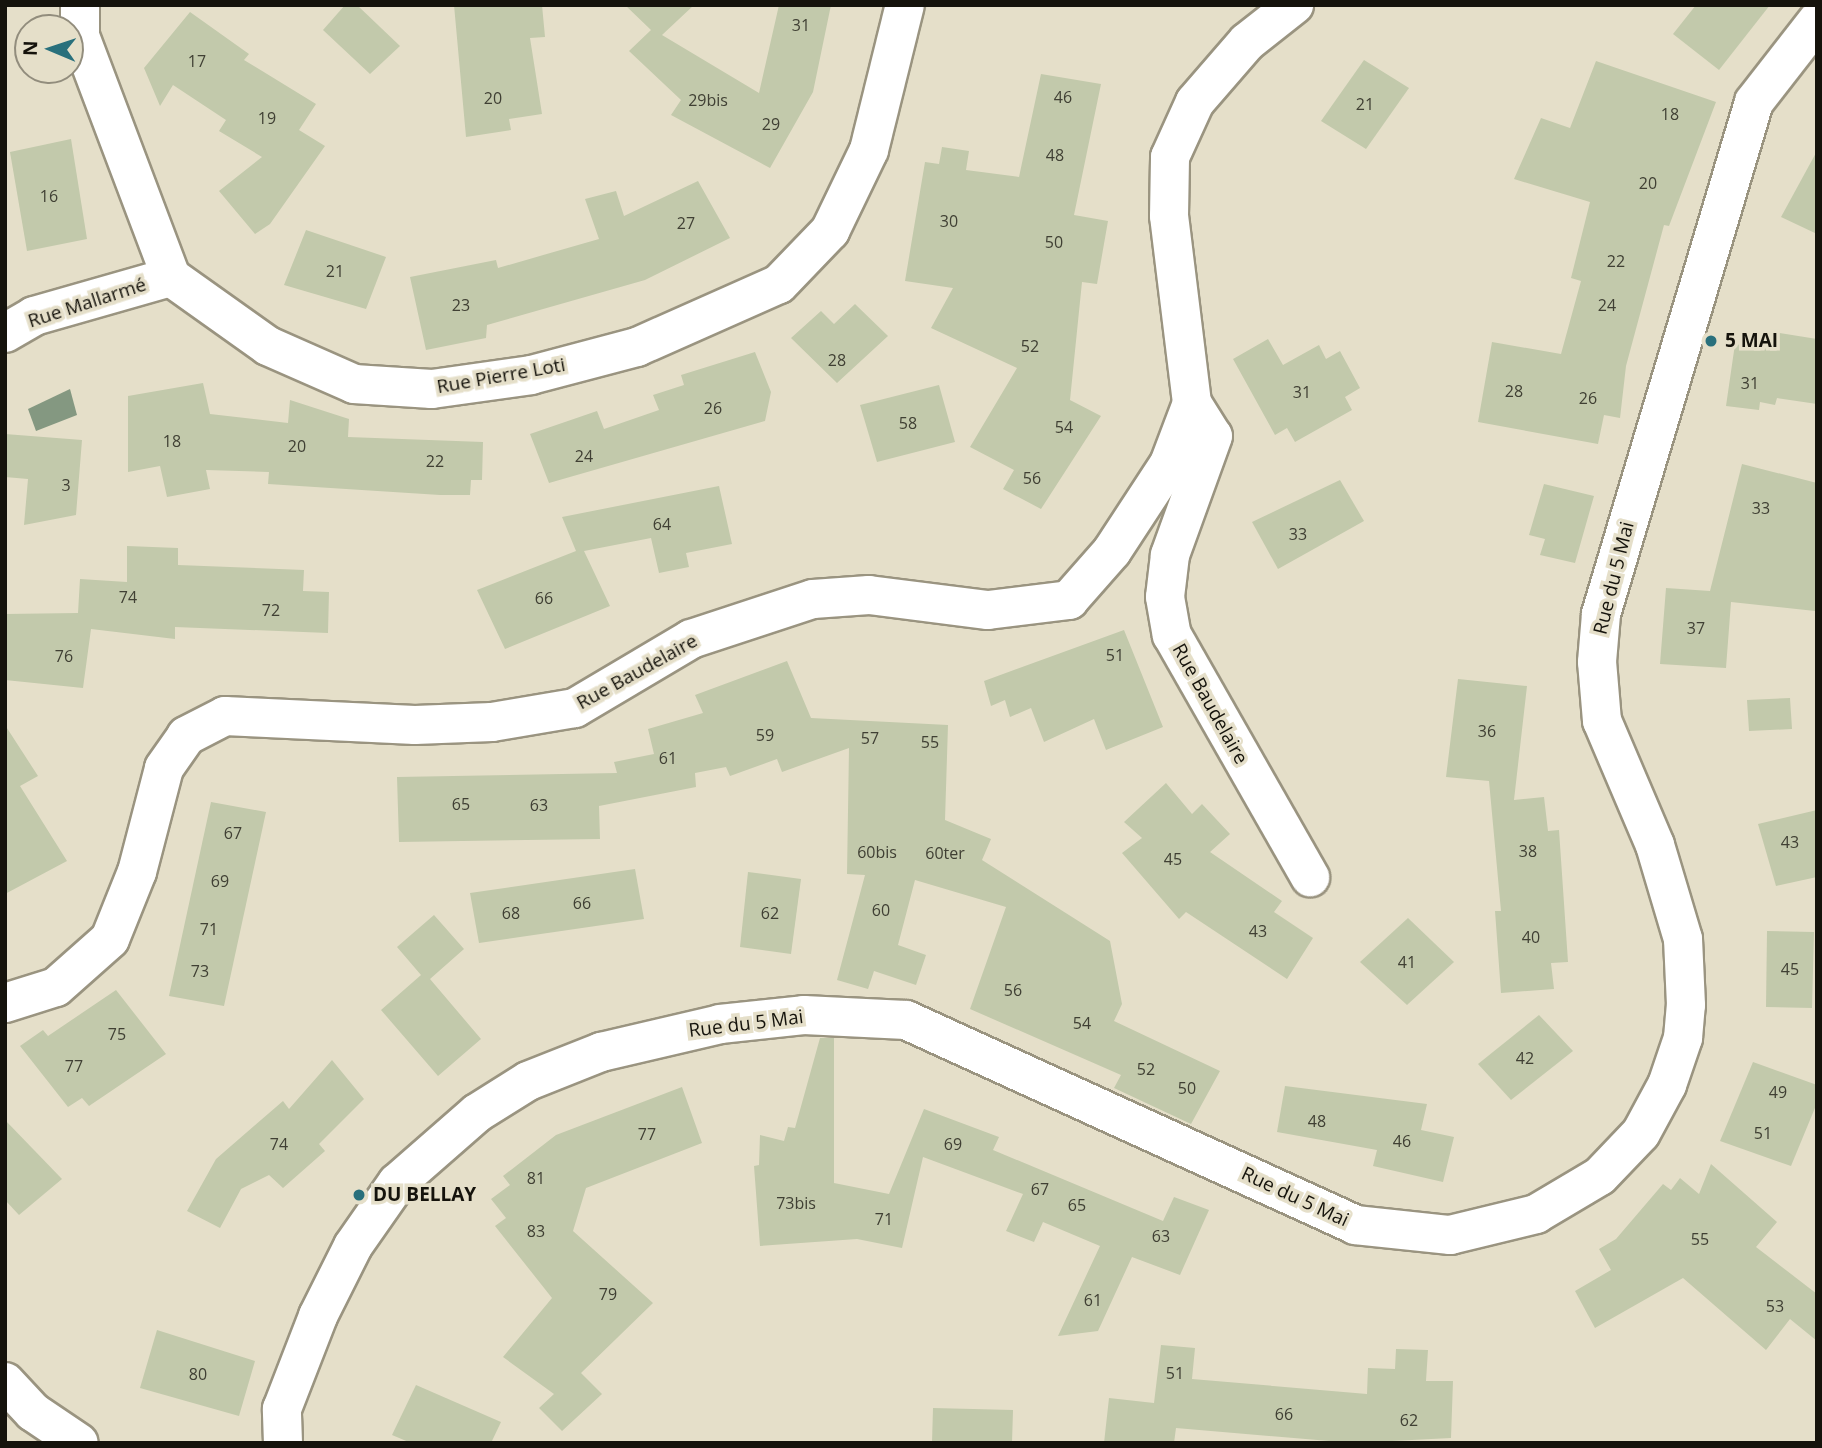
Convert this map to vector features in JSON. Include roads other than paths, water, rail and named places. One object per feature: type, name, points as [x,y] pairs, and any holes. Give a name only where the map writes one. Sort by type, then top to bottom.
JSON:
[{"type":"street","points":[[80,5],[80,36],[171,277]]},
{"type":"street","name":"Rue Pierre Loti","points":[[171,277],[268,346],[354,384],[432,389],[531,375],[637,347],[779,284],[830,230],[869,150],[905,5]]},
{"type":"street","name":"Rue Baudelaire","points":[[1294,5],[1247,42],[1195,102],[1170,157],[1169,216],[1192,402],[1213,436],[1170,555],[1165,597],[1172,635],[1310,877]]},
{"type":"street","name":"Rue du 5 Mai","points":[[283,1443],[282,1409],[318,1317],[353,1246],[397,1182],[477,1113],[528,1081],[601,1052],[720,1024],[804,1015],[906,1020],[1355,1225],[1450,1235],[1536,1214],[1600,1176],[1641,1132],[1667,1085],[1683,1038],[1686,1005],[1683,939],[1655,845],[1602,721],[1597,662],[1601,614],[1754,102],[1817,21]]},
{"type":"street","name":"Rue Mallarmé","points":[[5,333],[34,316],[171,277]]},
{"type":"street","name":"Rue Baudelaire","points":[[5,1003],[56,987],[110,939],[137,873],[164,768],[186,736],[225,716],[415,725],[492,722],[575,708],[691,639],[813,600],[869,596],[988,610],[1069,600],[1112,551],[1169,464],[1192,402]]},
{"type":"street","points":[[5,1382],[33,1412],[79,1443]]},
{"type":"place","name":"5 MAI","points":[[1711,341]]},
{"type":"place","name":"DU BELLAY","points":[[359,1195]]}]
